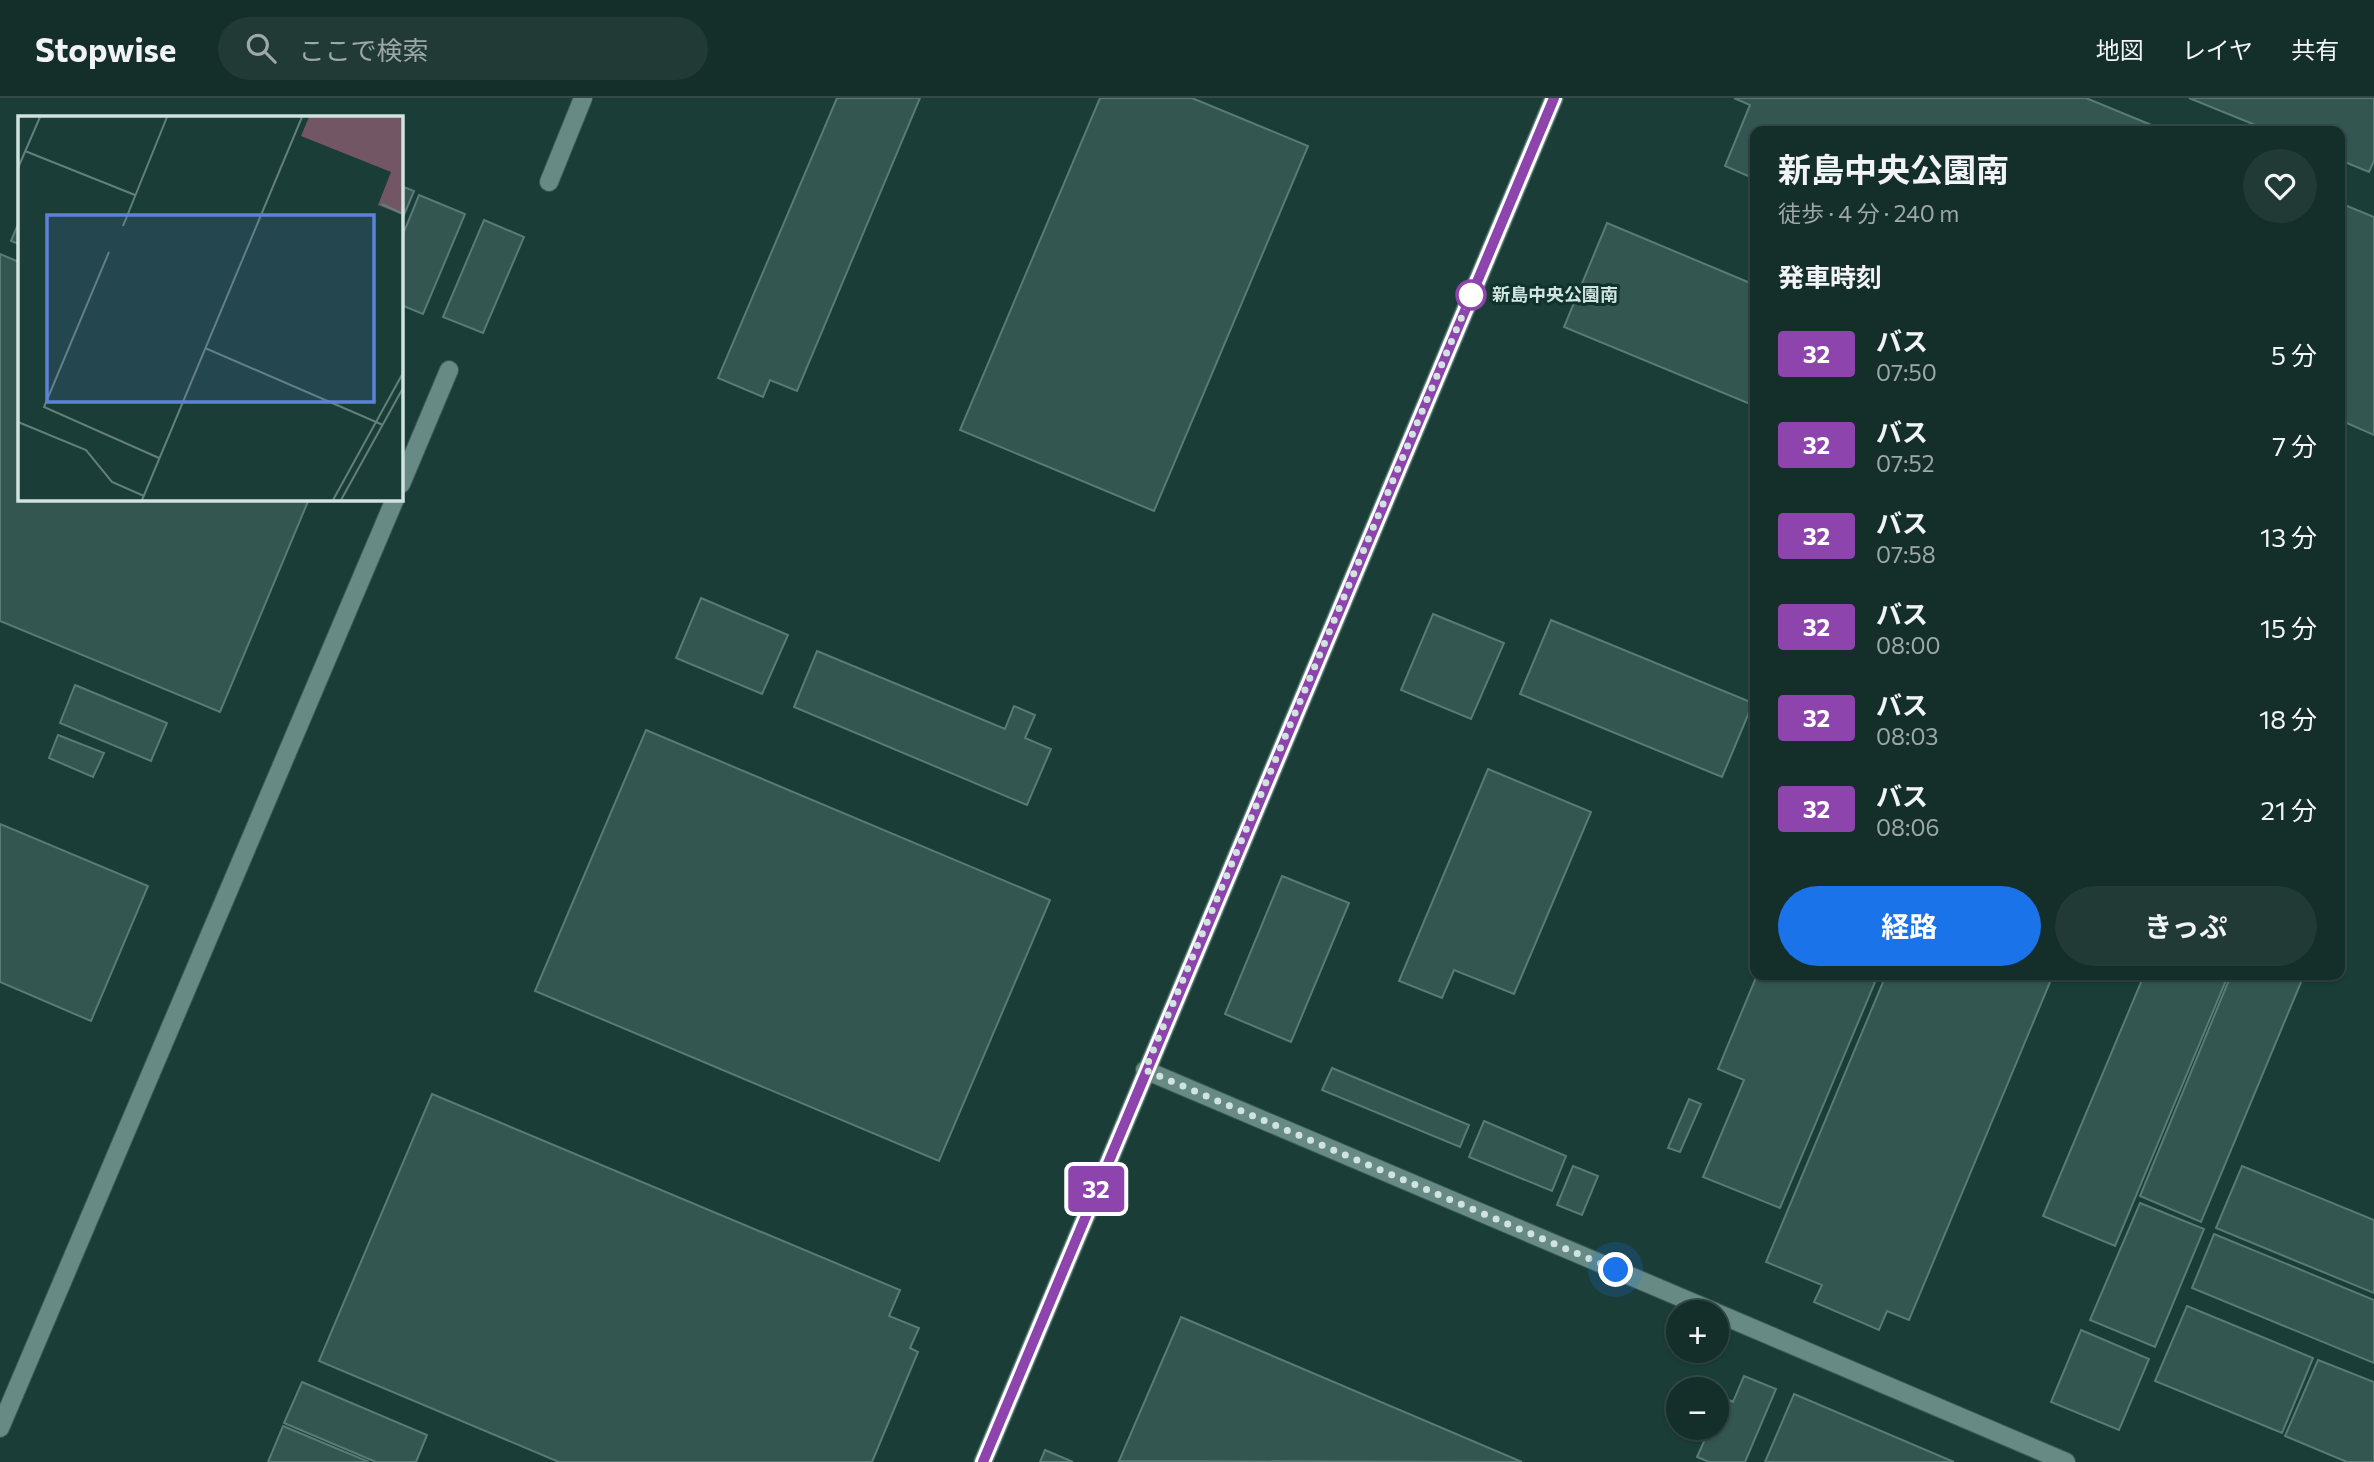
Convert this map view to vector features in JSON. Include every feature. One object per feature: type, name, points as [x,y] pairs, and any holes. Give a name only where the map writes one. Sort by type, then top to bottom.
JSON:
[{"type":"street","points":[[550,182],[583,98]]},
{"type":"street","points":[[983,1462],[1554,98]]},
{"type":"street","points":[[402,482],[449,370]]},
{"type":"street","points":[[0,1428],[394,500]]},
{"type":"street","points":[[1145,1070],[1685,1300]]},
{"type":"street","points":[[1729,1319],[2066,1462]]},
{"type":"building","points":[[837,98],[920,98],[797,391],[770,380],[763,397],[718,378]]},
{"type":"building","points":[[1100,98],[1192,98],[1308,146],[1154,511],[960,430]]},
{"type":"building","points":[[1734,98],[2086,98],[2154,126],[1750,126],[1750,177],[1725,166],[1750,105]]},
{"type":"building","points":[[2189,98],[2374,98],[2374,161],[2369,172],[2345,162],[2345,126],[2258,126]]},
{"type":"building","points":[[402,186],[414,191],[402,220]]},
{"type":"building","points":[[419,195],[465,214],[423,314],[402,305],[402,237]]},
{"type":"building","points":[[2345,205],[2374,217],[2374,435],[2345,422]]},
{"type":"building","points":[[484,220],[524,237],[483,333],[443,317]]},
{"type":"building","points":[[1607,223],[1750,283],[1750,404],[1564,327]]},
{"type":"building","points":[[18,224],[18,244],[11,241]]},
{"type":"building","points":[[0,254],[18,262],[18,500],[309,500],[220,712],[0,621]]},
{"type":"building","points":[[701,598],[788,635],[762,694],[676,658]]},
{"type":"building","points":[[1433,614],[1504,643],[1471,719],[1401,690]]},
{"type":"building","points":[[1551,620],[1750,702],[1750,710],[1722,777],[1520,694]]},
{"type":"building","points":[[817,651],[1005,729],[1014,706],[1035,715],[1025,738],[1051,749],[1027,805],[794,707]]},
{"type":"building","points":[[75,685],[167,723],[151,761],[60,723]]},
{"type":"building","points":[[646,730],[1050,900],[939,1161],[535,991]]},
{"type":"building","points":[[58,735],[104,753],[93,777],[49,758]]},
{"type":"building","points":[[1488,769],[1591,812],[1514,994],[1454,970],[1442,998],[1399,981]]},
{"type":"building","points":[[0,824],[148,886],[91,1021],[0,982]]},
{"type":"building","points":[[1282,876],[1349,903],[1291,1042],[1225,1014]]},
{"type":"building","points":[[1755,980],[1876,980],[1780,1208],[1703,1177],[1744,1080],[1718,1069]]},
{"type":"building","points":[[1884,980],[2051,980],[1909,1320],[1887,1311],[1879,1330],[1814,1302],[1822,1285],[1766,1262]]},
{"type":"building","points":[[2142,980],[2226,980],[2115,1246],[2043,1216]]},
{"type":"building","points":[[2229,980],[2302,980],[2201,1222],[2140,1196]]},
{"type":"building","points":[[1332,1068],[1469,1125],[1460,1147],[1322,1090]]},
{"type":"building","points":[[432,1094],[900,1290],[889,1316],[919,1328],[910,1348],[918,1352],[872,1462],[559,1462],[319,1361]]},
{"type":"building","points":[[1689,1099],[1701,1104],[1680,1152],[1668,1148]]},
{"type":"building","points":[[1484,1121],[1566,1156],[1552,1191],[1469,1157]]},
{"type":"building","points":[[1573,1166],[1598,1176],[1582,1215],[1557,1205]]},
{"type":"building","points":[[2242,1166],[2374,1220],[2374,1293],[2216,1228]]},
{"type":"building","points":[[2140,1203],[2204,1229],[2155,1347],[2090,1320]]},
{"type":"building","points":[[2214,1234],[2374,1300],[2374,1363],[2192,1288]]},
{"type":"building","points":[[2187,1306],[2313,1358],[2282,1433],[2155,1381]]},
{"type":"building","points":[[1181,1317],[1522,1462],[1119,1461]]},
{"type":"building","points":[[2081,1330],[2149,1359],[2119,1430],[2051,1402]]},
{"type":"building","points":[[2318,1360],[2374,1382],[2374,1462],[2347,1462],[2285,1436]]},
{"type":"building","points":[[1744,1376],[1776,1389],[1745,1462],[1709,1462],[1697,1457],[1705,1440],[1729,1440],[1729,1400],[1733,1402]]},
{"type":"building","points":[[302,1382],[427,1435],[416,1462],[376,1462],[284,1423]]},
{"type":"building","points":[[1794,1394],[1954,1462],[1765,1462]]},
{"type":"building","points":[[283,1426],[369,1462],[268,1462]]},
{"type":"building","points":[[1045,1450],[1073,1462],[1040,1462]]},
{"type":"bus line","name":"32","points":[[983,1462],[1554,98]]},
{"type":"place","name":"新島中央公園南","points":[[1471,295]]},
{"type":"route","points":[[1471,295],[1145,1070],[1616,1270]]}]
